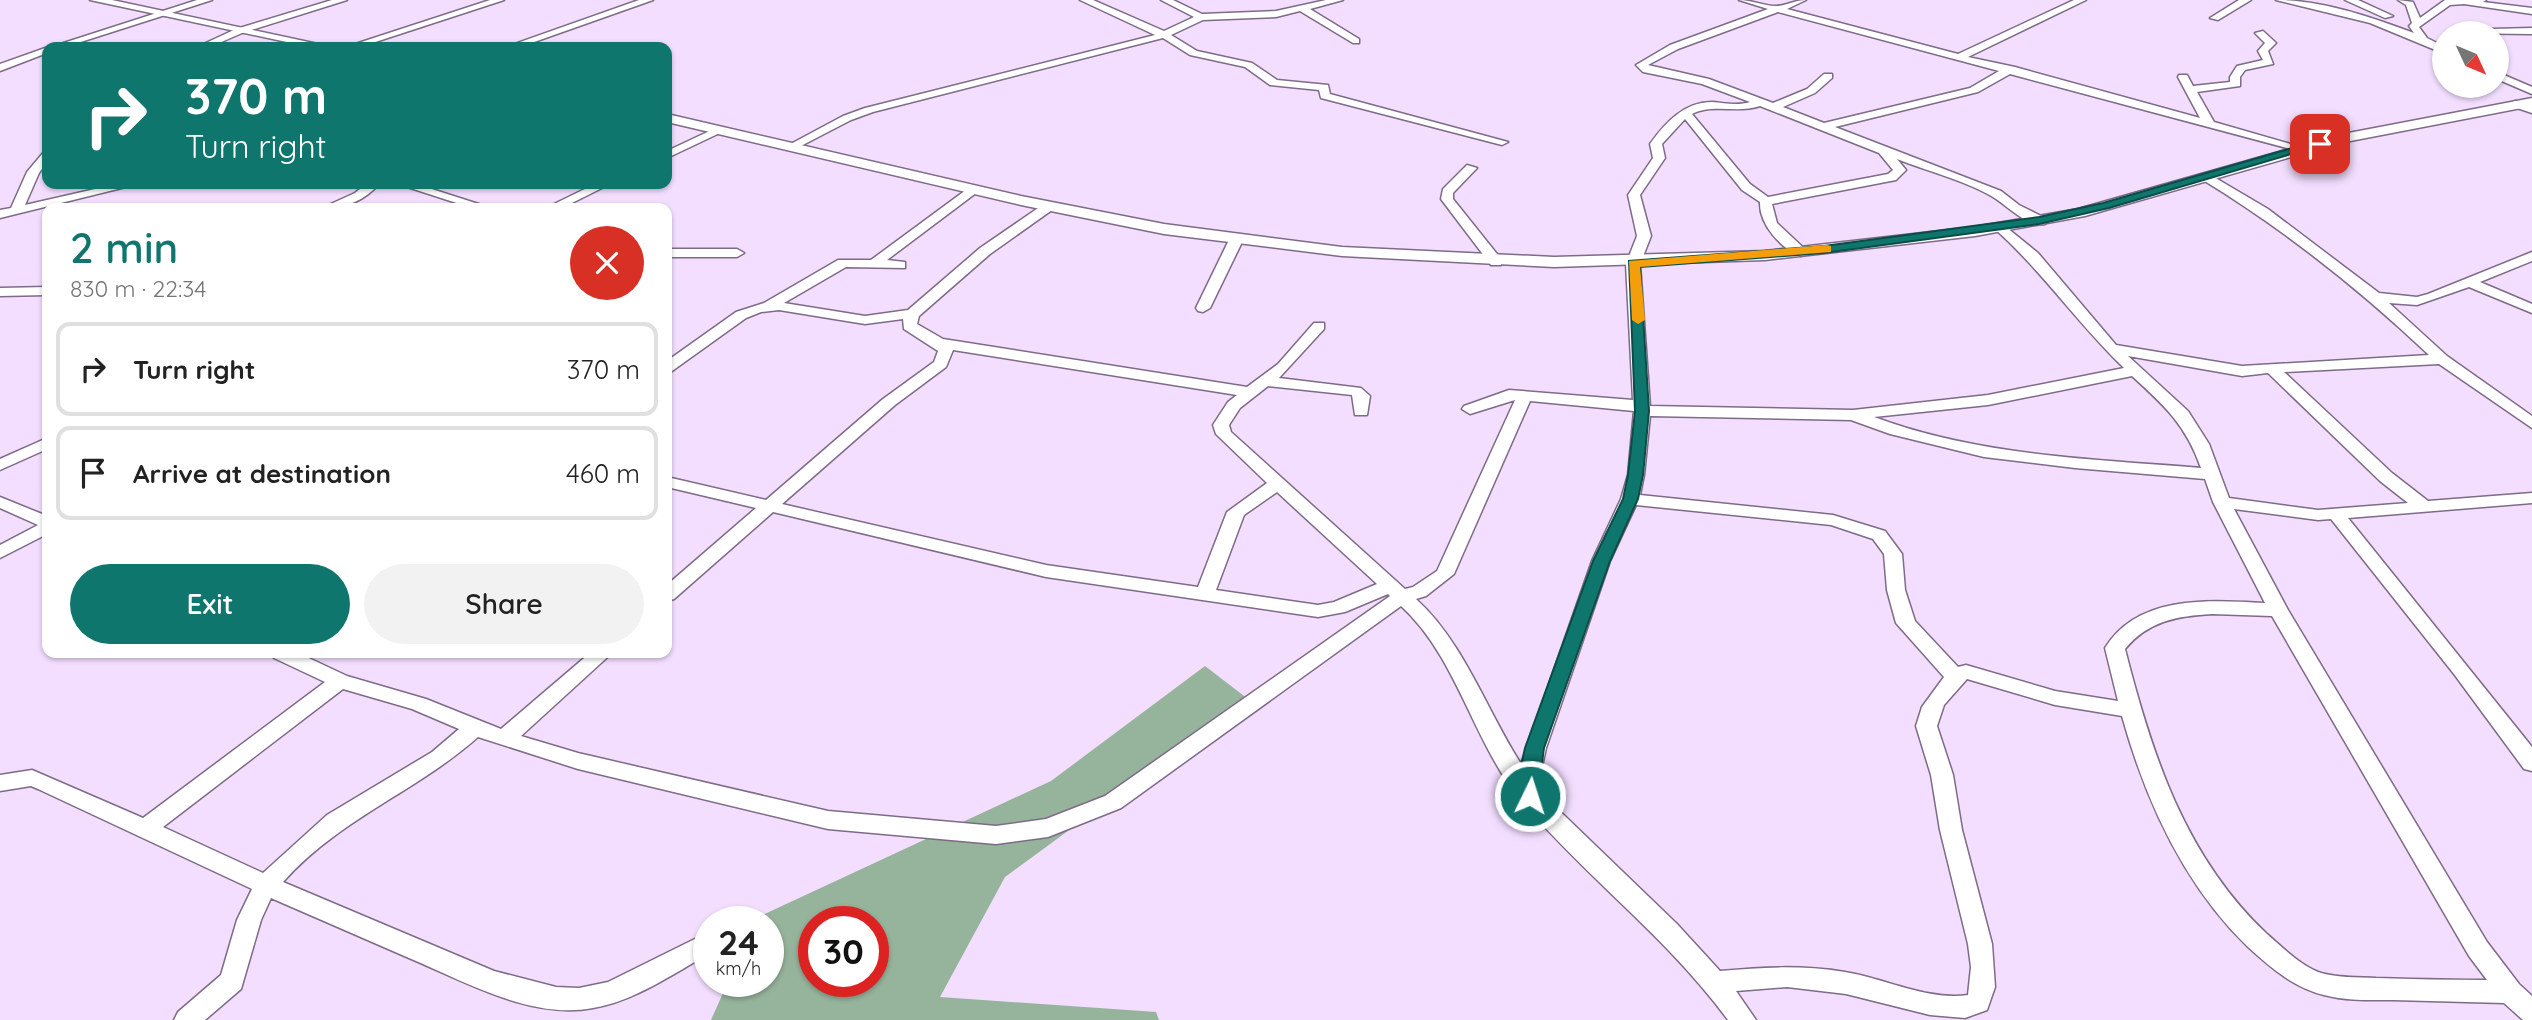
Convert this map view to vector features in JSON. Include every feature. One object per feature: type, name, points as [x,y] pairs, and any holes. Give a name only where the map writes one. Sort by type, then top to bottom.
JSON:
[{"type":"street","points":[[96,0],[157,15],[299,42]]},
{"type":"street","points":[[72,42],[206,0]]},
{"type":"street","points":[[214,42],[239,31],[342,0]]},
{"type":"street","points":[[367,42],[499,0]]},
{"type":"street","points":[[526,42],[648,0]]},
{"type":"street","points":[[1085,0],[1164,35],[1206,58],[1248,65],[1273,83],[1324,88],[1325,96],[1502,142]]},
{"type":"street","points":[[1166,0],[1200,17]]},
{"type":"street","points":[[793,146],[869,110],[1164,35],[1200,17],[1276,14],[1338,0]]},
{"type":"street","points":[[1744,0],[2011,69],[2302,149]]},
{"type":"street","points":[[1801,0],[1674,47],[1641,65],[1647,70],[1704,80],[1997,194],[2039,221]]},
{"type":"street","points":[[1962,56],[2081,0]]},
{"type":"street","points":[[2215,18],[2246,0]]},
{"type":"street","points":[[2281,0],[2432,33]]},
{"type":"street","points":[[2350,0],[2366,4],[2432,42]]},
{"type":"street","points":[[2403,0],[2410,4],[2418,32]]},
{"type":"street","points":[[2418,32],[2448,2],[2481,0]]},
{"type":"street","points":[[2458,1],[2532,11]]},
{"type":"street","points":[[1303,9],[1356,41]]},
{"type":"street","points":[[2510,32],[2532,31]]},
{"type":"street","points":[[2190,90],[2233,86],[2237,83],[2235,77],[2241,68],[2269,62],[2263,51],[2270,43],[2260,33]]},
{"type":"street","points":[[0,68],[42,52]]},
{"type":"street","points":[[0,62],[13,63]]},
{"type":"street","points":[[1823,127],[1975,90],[2011,69]]},
{"type":"street","points":[[1774,107],[1811,91],[1829,76]]},
{"type":"street","points":[[2183,77],[2208,122]]},
{"type":"street","points":[[2510,81],[2532,91]]},
{"type":"street","points":[[1530,796],[1528,776],[1535,748],[1601,561],[1630,499],[1642,408],[1633,264],[1644,236],[1634,195],[1657,163],[1658,141],[1687,114],[1703,106],[1738,110],[1761,102]]},
{"type":"street","points":[[672,119],[1048,207],[1236,240],[1395,258],[1633,264],[1801,252],[2039,221],[2302,149],[2415,122],[2532,102]]},
{"type":"street","points":[[2515,104],[2532,110]]},
{"type":"street","points":[[1687,114],[1746,187],[1766,201],[1892,177],[1900,170],[1883,150]]},
{"type":"street","points":[[672,153],[720,130]]},
{"type":"street","points":[[16,210],[33,172],[42,161]]},
{"type":"street","points":[[1471,167],[1447,192],[1447,199],[1496,262]]},
{"type":"street","points":[[2207,177],[2264,212],[2375,297],[2441,359],[2532,423]]},
{"type":"street","points":[[47,203],[110,189]]},
{"type":"street","points":[[341,203],[359,196],[367,189]]},
{"type":"street","points":[[421,189],[468,203]]},
{"type":"street","points":[[563,203],[593,189]]},
{"type":"street","points":[[876,262],[974,190]]},
{"type":"street","points":[[1766,201],[1765,206],[1773,227],[1801,252]]},
{"type":"street","points":[[0,215],[42,204]]},
{"type":"street","points":[[767,307],[865,320],[912,314],[985,251],[1048,207]]},
{"type":"street","points":[[2001,227],[2033,256],[2111,348],[2182,414],[2201,444],[2222,502],[2278,610],[2478,949],[2510,992],[2532,1012]]},
{"type":"street","points":[[1203,308],[1236,240]]},
{"type":"street","points":[[672,253],[737,253]]},
{"type":"street","points":[[2375,297],[2417,301],[2532,257]]},
{"type":"street","points":[[672,364],[741,315],[790,297],[843,263],[876,262],[901,265]]},
{"type":"street","points":[[2468,282],[2532,309]]},
{"type":"street","points":[[0,292],[42,291]]},
{"type":"street","points":[[912,314],[909,326],[939,342],[1249,392]]},
{"type":"street","points":[[1320,326],[1296,354],[1266,381],[1249,392],[1226,415],[1221,425],[1224,435],[1396,591],[1443,643],[1490,733],[1530,796],[1629,892],[1716,982],[1743,1020]]},
{"type":"street","points":[[672,591],[889,402],[941,364],[946,350],[939,342]]},
{"type":"street","points":[[2111,348],[2242,371],[2339,363],[2441,359]]},
{"type":"street","points":[[2273,370],[2386,477],[2423,506]]},
{"type":"street","points":[[1470,410],[1502,396],[1525,396],[1642,408],[1853,415],[1988,400],[2134,371]]},
{"type":"street","points":[[1266,381],[1356,391],[1362,396],[1362,412]]},
{"type":"street","points":[[672,483],[1046,571],[1328,611],[1396,591],[1433,584],[1445,574],[1525,396]]},
{"type":"street","points":[[1853,415],[1914,437],[2012,456],[2211,474]]},
{"type":"street","points":[[0,465],[42,445]]},
{"type":"street","points":[[1205,593],[1236,512],[1278,483]]},
{"type":"street","points":[[2222,502],[2297,513],[2336,514],[2532,498]]},
{"type":"street","points":[[1630,499],[1833,520],[1879,536],[1893,554],[1896,590],[1906,623],[1956,678]]},
{"type":"street","points":[[0,502],[42,522]]},
{"type":"street","points":[[2336,514],[2462,669],[2532,762]]},
{"type":"street","points":[[0,552],[42,527]]},
{"type":"street","points":[[292,658],[340,681],[419,704],[504,739],[578,761],[828,820],[957,833],[1024,833],[1085,816],[1113,802],[1396,591]]},
{"type":"street","points":[[2278,610],[2211,608],[2180,611],[2145,620],[2124,633],[2115,648],[2129,710],[2182,845],[2209,889],[2257,941],[2291,969],[2315,982],[2338,986],[2510,992]]},
{"type":"street","points":[[504,739],[595,658]]},
{"type":"street","points":[[1716,982],[1787,976],[1846,983],[1930,1004],[1965,1007],[1978,1002],[1983,993],[1984,971],[1973,911],[1950,828],[1941,768],[1926,721],[1956,678],[1966,672],[1977,673],[2055,698],[2129,710]]},
{"type":"street","points":[[145,829],[340,681]]},
{"type":"street","points":[[187,1020],[232,981],[249,920],[265,886],[335,821],[440,758],[474,728]]},
{"type":"street","points":[[0,783],[32,778],[265,886],[487,979],[553,996],[578,999],[611,991],[693,950]]},
{"type":"green space","points":[[1205,666],[1248,699],[1005,877],[940,997],[1156,1012],[1159,1020],[711,1020],[721,997],[784,997],[784,906],[782,906],[1051,781]]},
{"type":"slow traffic","points":[[1638,320],[1633,264],[1827,249]]},
{"type":"route","points":[[1530,796],[1528,776],[1535,748],[1601,561],[1630,499],[1636,475],[1642,411],[1639,326],[1633,264],[1824,249],[2039,221],[2080,213],[2320,144]]}]
